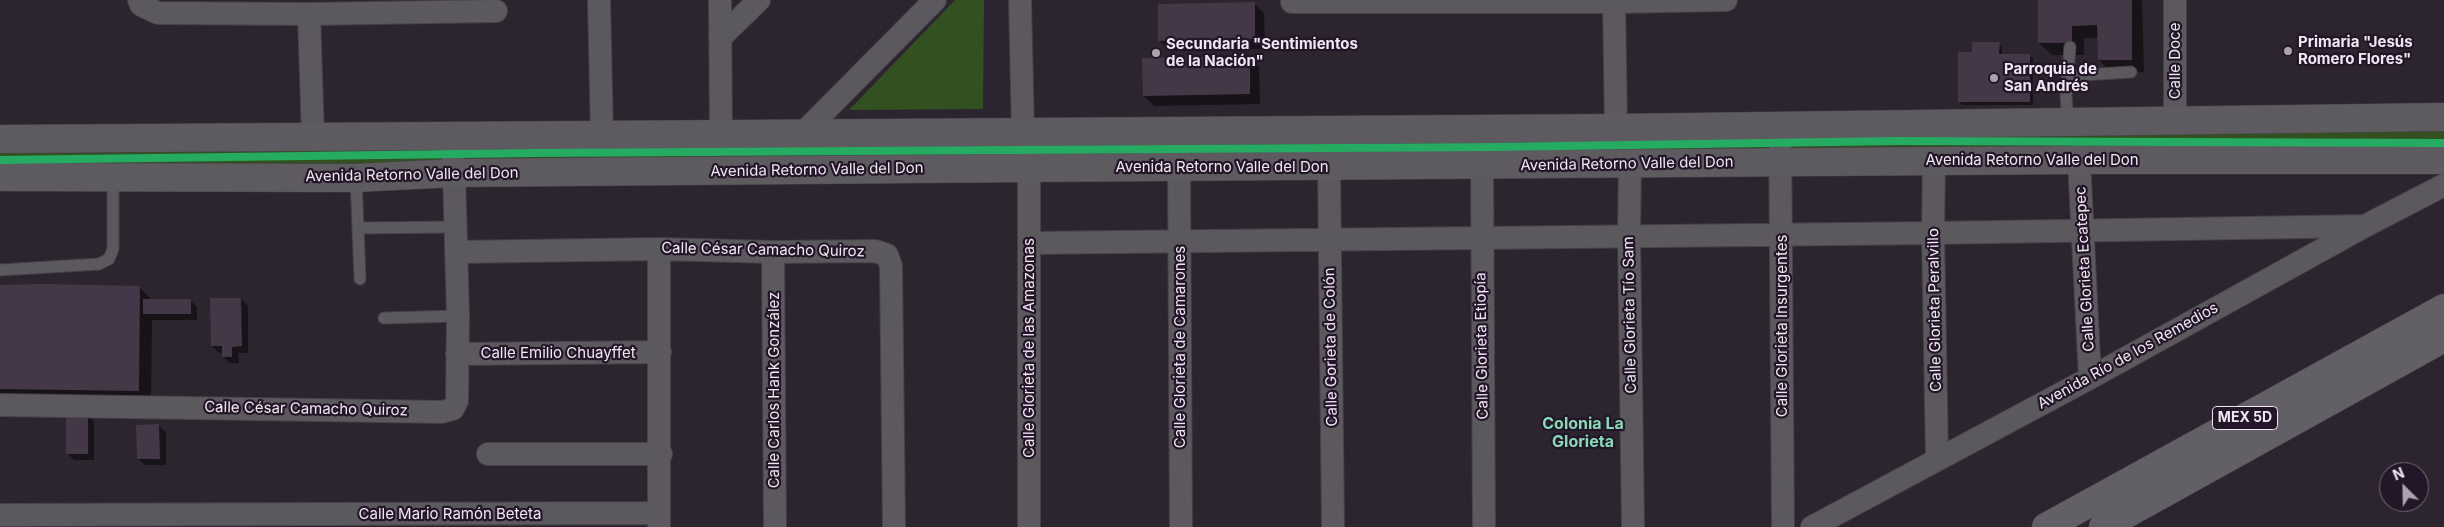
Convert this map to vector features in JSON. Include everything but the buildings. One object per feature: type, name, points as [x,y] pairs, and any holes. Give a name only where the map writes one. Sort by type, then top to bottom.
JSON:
[{"type":"highway","name":"MEX 5D","points":[[2046,527],[2444,308]]},
{"type":"highway","name":"MEX 5D","points":[[2104,527],[2444,338]]},
{"type":"street","points":[[139,0],[141,5],[158,13],[309,14],[473,6],[496,11]]},
{"type":"street","points":[[598,0],[602,135]]},
{"type":"street","points":[[720,0],[721,134]]},
{"type":"street","points":[[720,38],[759,0]]},
{"type":"street","points":[[801,135],[935,0]]},
{"type":"street","points":[[1020,0],[1023,132]]},
{"type":"street","points":[[1292,2],[1726,0]]},
{"type":"street","name":"Calle Doce","points":[[2175,0],[2175,121]]},
{"type":"street","points":[[1614,1],[1616,128]]},
{"type":"street","points":[[309,14],[313,136]]},
{"type":"street","points":[[0,140],[313,136],[801,135],[1616,128],[1780,124],[2444,117]]},
{"type":"street","name":"Calle Glorieta Insurgentes","points":[[1780,124],[1783,527]]},
{"type":"street","name":"Calle César Camacho Quiroz","points":[[0,404],[442,412],[453,409],[456,405],[458,316],[454,174],[450,137]]},
{"type":"street","name":"Avenida Retorno Valle del Don","points":[[0,177],[356,178],[454,174],[1029,168],[2079,160],[2444,160]]},
{"type":"street","name":"Calle Glorieta Ecatepec","points":[[2079,160],[2090,378]]},
{"type":"street","name":"Calle Glorieta Peralvillo","points":[[1934,161],[1933,233],[1937,459]]},
{"type":"street","name":"Calle Glorieta Tío Sam","points":[[1630,163],[1628,236],[1633,527]]},
{"type":"street","name":"Calle Glorieta Etiopía","points":[[1482,165],[1484,527]]},
{"type":"street","name":"Calle Gorieta de Colón","points":[[1329,166],[1333,527]]},
{"type":"street","name":"Calle Glorieta de Camarones","points":[[1179,167],[1181,527]]},
{"type":"street","name":"Calle Glorieta de las Amazonas","points":[[1029,168],[1029,527]]},
{"type":"street","name":"Avenida Río de los Remedios","points":[[1812,527],[2090,378],[2365,226],[2444,186]]},
{"type":"street","points":[[1029,243],[1782,235],[2365,226]]},
{"type":"street","points":[[659,249],[661,454],[659,520]]},
{"type":"street","name":"Calle César Camacho Quiroz","points":[[456,252],[659,249],[773,252],[876,251],[886,255],[890,260],[894,527]]},
{"type":"street","name":"Calle Carlos Hank González","points":[[773,252],[775,527]]},
{"type":"street","name":"Calle Emilio Chuayffet","points":[[457,354],[660,352]]},
{"type":"street","points":[[488,454],[661,454]]},
{"type":"street","name":"Calle Mario Ramón Beteta","points":[[0,515],[659,520]]},
{"type":"lane","points":[[2068,121],[2067,76],[2070,47]]},
{"type":"lane","points":[[2067,76],[2131,72]]},
{"type":"lane","points":[[0,270],[99,264],[109,259],[113,249],[113,176]]},
{"type":"lane","points":[[356,178],[360,278]]},
{"type":"lane","points":[[358,228],[455,227]]},
{"type":"lane","points":[[384,318],[458,316]]},
{"type":"green space","points":[[955,0],[984,0],[983,109],[849,110]]},
{"type":"green space","points":[[2444,130],[2444,153],[0,172],[0,151]]},
{"type":"cycle path","points":[[0,160],[535,153],[1495,147],[1898,141],[2444,143]]},
{"type":"place","name":"Primaria \"Jesús Romero Flores\"","points":[[2288,51]]},
{"type":"place","name":"Secundaria \"Sentimientos de la Nación\"","points":[[1156,53]]},
{"type":"place","name":"Parroquia de San Andrés","points":[[1994,78]]},
{"type":"district","name":"Colonia La Glorieta","points":[[1583,433]]}]
